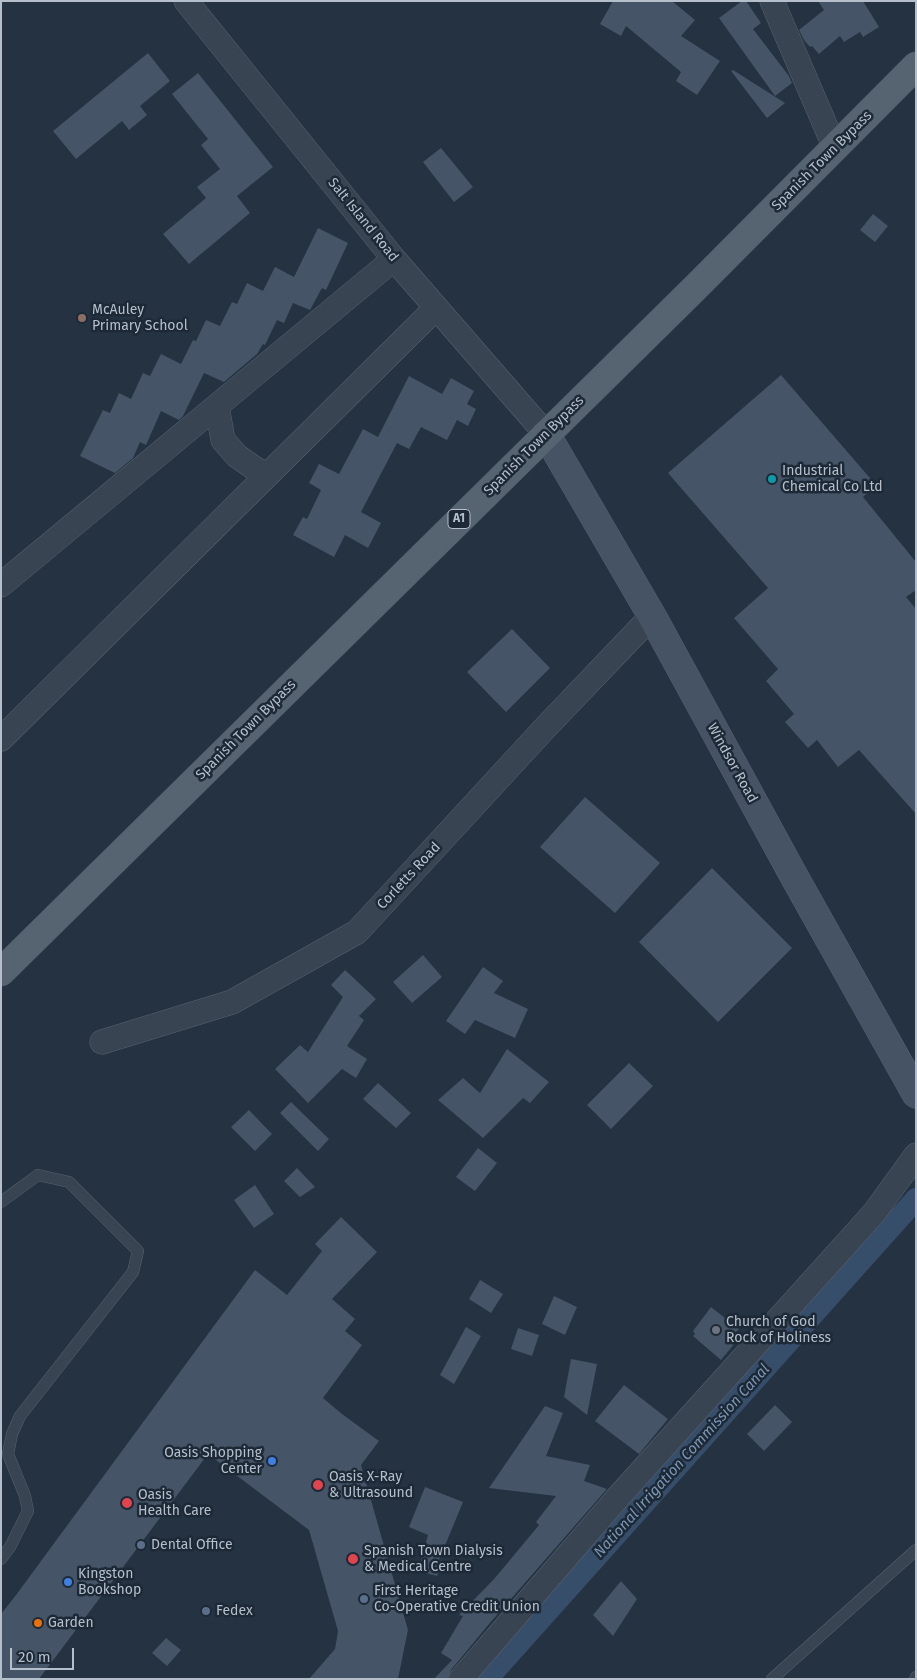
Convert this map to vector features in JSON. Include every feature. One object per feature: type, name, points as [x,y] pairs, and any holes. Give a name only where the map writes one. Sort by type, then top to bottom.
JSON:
[{"type":"main road","name":"Spanish Town Bypass","points":[[1,972],[916,66]]},
{"type":"main road","name":"Windsor Road","points":[[546,434],[652,616],[916,1094]]},
{"type":"street","name":"Salt Island Road","points":[[186,1],[394,259],[546,434]]},
{"type":"street","points":[[772,1],[835,148]]},
{"type":"street","points":[[1,585],[394,259]]},
{"type":"street","points":[[1,739],[436,308]]},
{"type":"street","points":[[217,406],[223,440],[237,456],[257,470],[268,474]]},
{"type":"street","name":"Corletts Road","points":[[102,1042],[232,1002],[357,932],[544,729],[652,616]]},
{"type":"street","points":[[461,1679],[627,1487],[874,1213],[916,1155]]},
{"type":"lane","points":[[1,1202],[38,1175],[70,1182],[138,1251],[133,1272],[20,1416],[12,1434],[8,1454],[25,1496],[28,1511],[10,1547],[1,1559]]},
{"type":"lane","points":[[772,1679],[916,1550]]},
{"type":"building","points":[[613,1],[672,1],[695,20],[681,36],[720,61],[697,95],[676,81],[681,72],[626,26],[621,36],[600,24]]},
{"type":"building","points":[[742,1],[746,1],[761,23],[753,29],[789,76],[792,83],[775,96],[719,18]]},
{"type":"building","points":[[818,1],[863,1],[879,27],[863,37],[860,32],[844,42],[840,36],[819,54],[804,40],[799,30],[824,10]]},
{"type":"building","points":[[148,53],[170,81],[140,106],[147,115],[129,130],[122,121],[76,159],[53,131]]},
{"type":"building","points":[[733,70],[785,103],[767,118],[731,71]]},
{"type":"building","points":[[198,73],[273,167],[237,196],[250,213],[189,264],[163,234],[206,198],[197,187],[220,169],[201,145],[208,139],[172,94]]},
{"type":"building","points":[[441,148],[473,187],[454,202],[423,162]]},
{"type":"building","points":[[873,214],[888,226],[875,242],[860,230]]},
{"type":"building","points":[[318,228],[348,243],[326,290],[322,288],[310,310],[293,303],[284,323],[277,320],[265,345],[263,344],[257,354],[224,382],[204,373],[183,416],[179,420],[161,411],[146,445],[140,442],[133,458],[115,473],[80,456],[103,410],[110,413],[119,393],[131,399],[143,373],[150,376],[161,354],[181,364],[193,340],[196,341],[206,320],[220,326],[232,302],[237,304],[247,283],[263,291],[275,267],[294,277]]},
{"type":"building","points":[[781,375],[876,485],[863,497],[916,562],[916,590],[906,597],[916,609],[916,814],[859,750],[838,767],[817,740],[808,748],[785,722],[794,714],[766,681],[778,669],[734,618],[768,588],[668,473]]},
{"type":"building","points":[[409,376],[442,394],[451,378],[474,391],[467,404],[476,409],[468,426],[457,420],[447,440],[421,427],[409,449],[397,443],[361,512],[381,523],[368,548],[345,535],[334,557],[293,535],[303,517],[307,519],[321,490],[309,483],[319,464],[339,474],[363,429],[378,437]]},
{"type":"building","points":[[512,629],[550,668],[506,712],[467,672]]},
{"type":"building","points":[[585,797],[660,863],[615,913],[540,847]]},
{"type":"building","points":[[712,868],[792,948],[718,1022],[639,942]]},
{"type":"building","points":[[423,955],[442,977],[412,1003],[393,982]]},
{"type":"building","points":[[483,967],[503,981],[494,993],[528,1009],[515,1038],[475,1020],[465,1034],[446,1021]]},
{"type":"building","points":[[345,970],[376,999],[359,1016],[364,1020],[347,1046],[367,1059],[356,1078],[342,1069],[308,1103],[275,1069],[300,1045],[308,1052],[343,997],[331,985]]},
{"type":"building","points":[[507,1049],[549,1082],[530,1103],[523,1098],[483,1138],[438,1100],[463,1078],[480,1093]]},
{"type":"building","points":[[629,1063],[653,1086],[611,1129],[587,1105]]},
{"type":"building","points":[[378,1083],[411,1113],[396,1128],[363,1099]]},
{"type":"building","points":[[291,1102],[329,1139],[318,1151],[280,1113]]},
{"type":"building","points":[[249,1110],[272,1134],[255,1151],[231,1127]]},
{"type":"building","points":[[478,1148],[497,1163],[475,1191],[456,1177]]},
{"type":"building","points":[[297,1168],[315,1187],[300,1197],[284,1181]]},
{"type":"building","points":[[255,1185],[274,1214],[254,1228],[234,1200]]},
{"type":"building","points":[[341,1217],[377,1252],[332,1299],[355,1319],[345,1331],[362,1345],[323,1398],[379,1441],[361,1465],[408,1630],[398,1679],[309,1679],[335,1649],[338,1631],[309,1530],[208,1454],[39,1679],[1,1679],[1,1614],[255,1270],[287,1295],[322,1251],[315,1244]]},
{"type":"building","points":[[480,1280],[503,1294],[491,1313],[469,1299]]},
{"type":"building","points":[[554,1296],[577,1307],[565,1335],[542,1324]]},
{"type":"building","name":"Church of God Rock of Holiness","points":[[711,1307],[739,1329],[735,1333],[740,1337],[721,1360],[693,1336],[695,1334],[693,1331]]},
{"type":"building","points":[[466,1327],[481,1336],[454,1384],[440,1375]]},
{"type":"building","points":[[518,1328],[539,1335],[532,1356],[511,1349]]},
{"type":"building","points":[[571,1359],[597,1364],[587,1415],[564,1397]]},
{"type":"building","points":[[624,1385],[668,1419],[639,1454],[595,1421]]},
{"type":"building","points":[[775,1405],[792,1422],[764,1451],[747,1434]]},
{"type":"building","points":[[545,1406],[563,1413],[546,1456],[590,1465],[584,1481],[607,1489],[489,1624],[451,1670],[448,1679],[434,1679],[452,1660],[441,1653],[463,1616],[459,1615],[495,1578],[539,1525],[536,1522],[556,1496],[489,1488]]},
{"type":"building","points":[[425,1487],[463,1502],[439,1560],[443,1561],[437,1576],[418,1571],[428,1535],[409,1527]]},
{"type":"building","points":[[621,1581],[637,1599],[613,1636],[593,1615]]},
{"type":"building","points":[[166,1638],[181,1650],[167,1666],[152,1653]]},
{"type":"waterway","name":"National Irrigation Commission Canal","points":[[487,1679],[916,1199]]},
{"type":"place","name":"McAuley Primary School","points":[[82,318]]},
{"type":"place","name":"Industrial Chemical Co Ltd","points":[[772,479]]},
{"type":"place","name":"Church of God Rock of Holiness","points":[[716,1330]]},
{"type":"place","name":"Oasis Shopping Center","points":[[272,1461]]},
{"type":"place","name":"Oasis X-Ray & Ultrasound","points":[[318,1485]]},
{"type":"place","name":"Oasis Health Care","points":[[127,1503]]},
{"type":"place","name":"Dental Office","points":[[141,1545]]},
{"type":"place","name":"Spanish Town Dialysis & Medical Centre","points":[[353,1559]]},
{"type":"place","name":"Kingston Bookshop","points":[[68,1582]]},
{"type":"place","name":"First Heritage Co-Operative Credit Union","points":[[364,1599]]},
{"type":"place","name":"Fedex","points":[[206,1611]]},
{"type":"place","name":"Garden","points":[[38,1623]]}]
